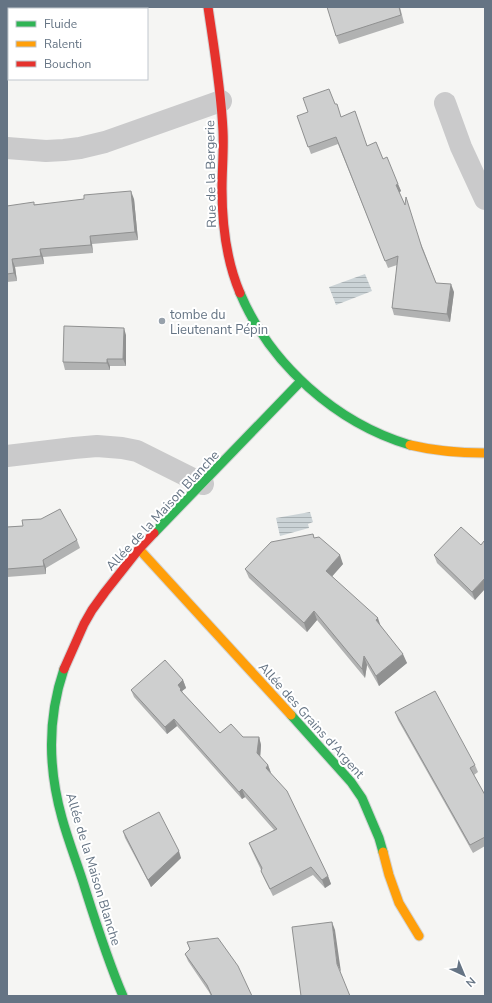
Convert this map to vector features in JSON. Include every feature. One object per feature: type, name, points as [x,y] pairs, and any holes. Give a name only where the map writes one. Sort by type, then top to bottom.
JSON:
[{"type":"street","name":"Rue de la Bergerie","points":[[208,7],[221,101],[223,140],[222,206],[225,245],[234,279],[259,330],[276,353],[301,381],[330,405],[358,423],[392,439],[420,447],[447,451],[485,453]]},
{"type":"street","points":[[7,148],[46,150],[80,148],[105,142],[221,101]]},
{"type":"street","points":[[445,102],[461,147],[485,199]]},
{"type":"street","name":"Allée de la Maison Blanche","points":[[123,996],[112,970],[68,838],[58,801],[53,769],[51,730],[55,702],[61,678],[72,649],[86,620],[101,597],[139,550],[301,381]]},
{"type":"street","points":[[7,456],[97,446],[122,448],[137,451],[203,484]]},
{"type":"street","name":"Allée des Grains d'Argent","points":[[139,550],[351,782],[370,813],[379,838],[389,876],[399,903],[419,936]]},
{"type":"shaded area","points":[[365,274],[372,291],[336,305],[329,287]]},
{"type":"shaded area","points":[[310,512],[313,522],[308,524],[309,528],[280,536],[276,518]]},
{"type":"building","points":[[7,7],[16,7],[20,8],[8,8],[7,64]]},
{"type":"building","points":[[77,7],[120,7],[120,8]]},
{"type":"building","points":[[327,7],[399,7],[401,15],[336,36]]},
{"type":"building","points":[[329,89],[335,104],[337,104],[341,117],[355,111],[367,146],[376,142],[383,159],[387,157],[398,184],[396,185],[405,205],[406,197],[422,248],[436,283],[451,284],[447,314],[392,308],[398,256],[385,261],[336,137],[308,147],[297,116],[308,112],[303,98]]},
{"type":"building","points":[[131,191],[135,232],[90,236],[91,245],[40,249],[41,256],[12,259],[14,273],[7,274],[7,206],[34,202],[34,205],[84,199],[84,195]]},
{"type":"building","points":[[64,326],[124,328],[123,359],[107,359],[107,363],[63,362]]},
{"type":"building","points":[[60,509],[77,540],[43,560],[44,566],[7,569],[7,527],[23,526],[22,520],[41,519]]},
{"type":"building","points":[[461,527],[481,545],[484,541],[485,542],[485,578],[472,592],[434,555]]},
{"type":"building","points":[[313,534],[314,538],[319,537],[340,555],[326,571],[378,618],[376,620],[403,654],[376,676],[364,656],[362,669],[314,611],[304,623],[245,569],[271,542]]},
{"type":"building","points":[[165,660],[183,680],[178,685],[181,689],[180,690],[220,733],[231,724],[243,737],[259,737],[257,753],[268,765],[266,768],[287,791],[328,876],[322,880],[311,867],[270,889],[261,871],[262,868],[249,843],[277,829],[242,789],[239,792],[174,719],[165,727],[131,690]]},
{"type":"building","points":[[435,691],[475,765],[470,768],[485,795],[485,837],[470,845],[395,712]]},
{"type":"building","points":[[159,812],[179,851],[148,880],[123,831]]},
{"type":"building","points":[[332,922],[337,964],[350,996],[301,996],[292,927]]},
{"type":"building","points":[[218,938],[238,966],[252,996],[212,996],[207,985],[185,954],[190,949],[187,942]]},
{"type":"traffic: fast","points":[[240,293],[253,319],[269,344],[287,366],[308,387],[332,406],[356,422],[383,435],[410,445]]},
{"type":"traffic: fast","points":[[154,533],[301,381]]},
{"type":"traffic: fast","points":[[64,669],[58,688],[52,725],[52,762],[57,799],[80,874],[123,996]]},
{"type":"traffic: fast","points":[[291,715],[351,782],[362,798],[379,838],[383,852]]},
{"type":"traffic: slow","points":[[410,445],[447,451],[485,453]]},
{"type":"traffic: slow","points":[[139,549],[291,715]]},
{"type":"traffic: slow","points":[[383,852],[399,903],[419,936]]},
{"type":"traffic: jam","points":[[208,7],[221,100],[223,131],[222,202],[224,229],[231,268],[240,293]]},
{"type":"traffic: jam","points":[[64,669],[84,624],[92,610],[139,549],[154,533]]},
{"type":"place","name":"tombe du Lieutenant Pépin","points":[[162,321]]}]
